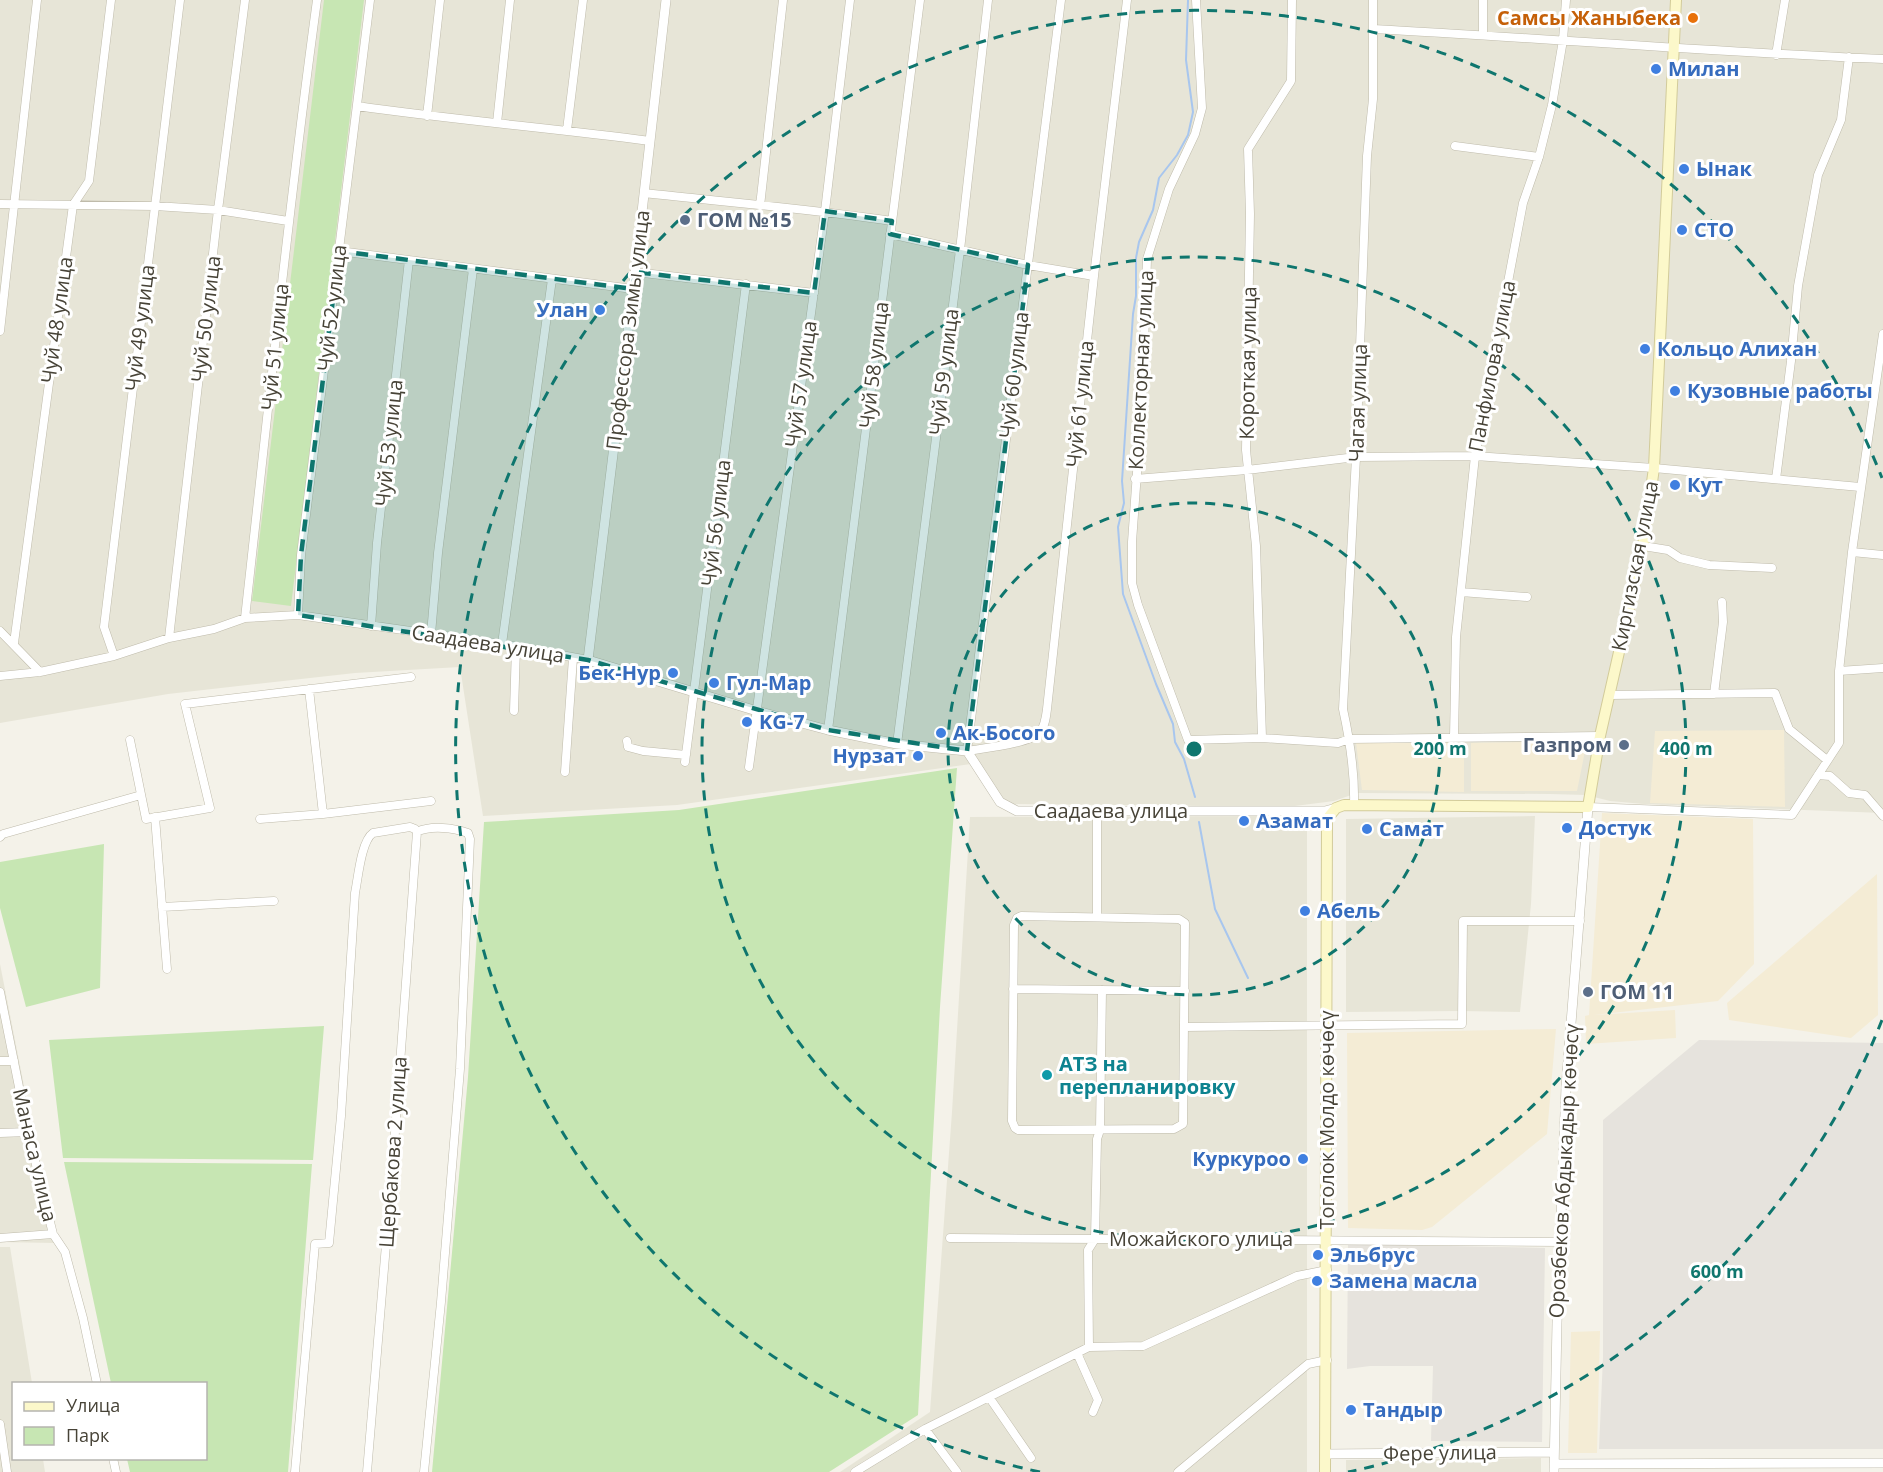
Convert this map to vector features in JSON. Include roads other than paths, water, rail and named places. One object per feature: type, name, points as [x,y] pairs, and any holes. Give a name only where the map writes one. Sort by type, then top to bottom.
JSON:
[{"type":"main road","name":"Киргизская улица","points":[[1588,807],[1600,736],[1643,546],[1654,468],[1676,0]]},
{"type":"main road","name":"Саадаева улица","points":[[1336,808],[1344,805],[1588,807]]},
{"type":"main road","name":"Тоголок Молдо көчөсү","points":[[1325,1472],[1327,819],[1336,808]]},
{"type":"street","points":[[0,331],[38,0]]},
{"type":"street","name":"Чуй 48 улица","points":[[14,644],[73,205],[89,181],[111,0]]},
{"type":"street","name":"Чуй 49 улица","points":[[114,656],[104,627],[180,0]]},
{"type":"street","name":"Чуй 50 улица","points":[[169,638],[218,210],[245,0]]},
{"type":"street","name":"Чуй 51 улица","points":[[245,618],[288,220],[316,0]]},
{"type":"street","name":"Чуй 52 улица","points":[[298,615],[301,555],[370,0]]},
{"type":"street","points":[[428,116],[440,0]]},
{"type":"street","points":[[497,123],[510,0]]},
{"type":"street","points":[[567,130],[583,0]]},
{"type":"street","name":"Профессора Зимы улица","points":[[588,660],[666,0]]},
{"type":"street","points":[[760,206],[783,0]]},
{"type":"street","name":"Чуй 57 улица","points":[[749,767],[825,211],[850,0]]},
{"type":"street","name":"Чуй 58 улица","points":[[828,730],[920,0]]},
{"type":"street","name":"Чуй 59 улица","points":[[897,744],[960,250],[988,0]]},
{"type":"street","name":"Чуй 60 улица","points":[[967,751],[1061,0]]},
{"type":"street","name":"Чуй 61 улица","points":[[967,751],[1012,744],[1038,734],[1043,727],[1047,709],[1094,276],[1127,0]]},
{"type":"street","name":"Коллекторная улица","points":[[1196,0],[1202,108],[1196,134],[1169,189],[1147,259],[1142,403],[1132,542],[1132,583],[1188,740],[1262,738]]},
{"type":"street","name":"Короткая улица","points":[[1262,738],[1256,546],[1247,470],[1250,214],[1248,149],[1291,81],[1292,0]]},
{"type":"street","name":"Чагая улица","points":[[1354,805],[1354,782],[1343,709],[1356,457],[1367,156],[1373,99],[1373,0]]},
{"type":"street","points":[[1483,0],[1483,35]]},
{"type":"street","name":"Панфилова улица","points":[[1454,737],[1456,637],[1475,456],[1523,203],[1539,157],[1552,105],[1563,40],[1566,0]]},
{"type":"street","points":[[1776,55],[1785,0]]},
{"type":"street","points":[[1373,29],[1776,55],[1883,59]]},
{"type":"street","points":[[1776,478],[1798,286],[1818,175],[1841,120],[1849,57]]},
{"type":"street","points":[[357,106],[650,141]]},
{"type":"street","points":[[1455,146],[1539,157]]},
{"type":"street","points":[[644,193],[825,211],[892,221]]},
{"type":"street","points":[[0,204],[14,206],[155,206],[218,210],[288,220]]},
{"type":"street","points":[[890,234],[1028,265],[1094,276]]},
{"type":"street","points":[[339,251],[633,289]]},
{"type":"street","name":"Чуй 53 улица","points":[[371,626],[377,543],[409,260]]},
{"type":"street","points":[[431,634],[438,553],[473,269]]},
{"type":"street","points":[[635,272],[814,293]]},
{"type":"street","points":[[502,644],[552,279]]},
{"type":"street","name":"Чуй 56 улица","points":[[627,741],[628,747],[685,758],[746,284]]},
{"type":"street","points":[[1883,334],[1860,487],[1839,671],[1883,668]]},
{"type":"street","points":[[1136,479],[1247,470],[1356,457],[1475,456],[1654,468],[1860,487]]},
{"type":"street","points":[[1643,546],[1668,550],[1680,558],[1709,565],[1772,568]]},
{"type":"street","points":[[1852,552],[1883,555]]},
{"type":"street","points":[[1461,592],[1527,597]]},
{"type":"street","points":[[1714,694],[1722,602]]},
{"type":"street","name":"Саадаева улица","points":[[0,676],[40,672],[114,656],[169,638],[214,629],[245,618],[298,615],[516,646],[588,660],[694,693],[828,730],[897,744],[967,751],[1000,802],[1017,811],[1325,811],[1336,808]]},
{"type":"street","points":[[0,631],[40,672]]},
{"type":"street","points":[[514,711],[516,646]]},
{"type":"street","points":[[565,772],[573,658]]},
{"type":"street","name":"Саадаева улица","points":[[1588,807],[1792,815],[1839,743],[1839,671]]},
{"type":"street","points":[[130,740],[146,819],[210,808],[185,704],[411,677]]},
{"type":"street","points":[[309,689],[323,814]]},
{"type":"street","points":[[1609,695],[1775,693],[1789,729],[1827,760]]},
{"type":"street","points":[[1262,738],[1338,743],[1349,739],[1600,736]]},
{"type":"street","points":[[1818,774],[1830,776],[1849,793],[1865,795],[1883,816]]},
{"type":"street","points":[[0,837],[3,834],[141,795]]},
{"type":"street","points":[[260,819],[431,801]]},
{"type":"street","name":"Орозбеков Абдыкадыр көчөсү","points":[[1554,1468],[1567,1076],[1588,807]]},
{"type":"street","points":[[1097,811],[1097,917]]},
{"type":"street","points":[[155,817],[167,969]]},
{"type":"street","points":[[295,1472],[315,1244],[329,1243],[355,893],[366,842],[373,833],[410,827],[417,832],[422,829],[435,828],[461,830],[468,833],[470,839],[460,1069],[424,1472]]},
{"type":"street","name":"Щербакова 2 улица","points":[[367,1472],[417,832]]},
{"type":"street","points":[[162,907],[274,901]]},
{"type":"street","points":[[1021,916],[1182,920],[1186,926],[1183,1124],[1174,1129],[1018,1130],[1013,1125],[1013,989],[1014,925],[1017,918],[1021,916]]},
{"type":"street","points":[[1184,1027],[1462,1024],[1463,921],[1580,921]]},
{"type":"street","points":[[1013,989],[1185,991]]},
{"type":"street","points":[[1089,1347],[1088,1250],[1095,1239],[1097,1139],[1100,1130],[1102,990]]},
{"type":"street","name":"Манаса улица","points":[[0,992],[3,1020],[53,1234],[65,1251],[97,1382]]},
{"type":"street","points":[[0,1061],[14,1061]]},
{"type":"street","points":[[0,1133],[28,1132]]},
{"type":"street","points":[[0,1238],[53,1234]]},
{"type":"street","name":"Можайского улица","points":[[950,1238],[1560,1242]]},
{"type":"street","points":[[860,1471],[925,1429],[1089,1347],[1143,1346],[1296,1276],[1327,1270]]},
{"type":"street","points":[[1077,1353],[1098,1400],[1093,1412]]},
{"type":"street","points":[[1178,1472],[1308,1364],[1327,1360]]},
{"type":"street","points":[[989,1397],[1031,1458]]},
{"type":"street","points":[[0,1424],[1,1445],[7,1472]]},
{"type":"street","points":[[925,1429],[957,1472]]},
{"type":"street","name":"Фере улица","points":[[1326,1454],[1554,1452]]},
{"type":"street","points":[[1554,1468],[1883,1463]]},
{"type":"waterway","points":[[1188,0],[1186,60],[1193,112],[1188,135],[1177,155],[1159,178],[1153,210],[1139,242],[1136,258],[1136,296],[1122,481],[1124,503],[1118,527],[1123,594],[1173,724],[1175,742],[1184,759],[1195,797]]},
{"type":"waterway","points":[[1199,822],[1215,909],[1248,978]]},
{"type":"place","name":"Самсы Жаныбека","points":[[1693,18]]},
{"type":"place","name":"Милан","points":[[1656,69]]},
{"type":"place","name":"Ынак","points":[[1684,169]]},
{"type":"place","name":"ГОМ №15","points":[[685,220]]},
{"type":"place","name":"СТО","points":[[1682,230]]},
{"type":"place","name":"Улан","points":[[600,310]]},
{"type":"place","name":"Кольцо Алихан","points":[[1645,349]]},
{"type":"place","name":"Кузовные работы","points":[[1675,391]]},
{"type":"place","name":"Кут","points":[[1675,485]]},
{"type":"place","name":"Бек-Нур","points":[[673,673]]},
{"type":"place","name":"Гул-Мар","points":[[714,683]]},
{"type":"place","name":"KG-7","points":[[747,722]]},
{"type":"place","name":"Ак-Босого","points":[[941,733]]},
{"type":"place","name":"Газпром","points":[[1624,745]]},
{"type":"place","name":"Нурзат","points":[[918,756]]},
{"type":"place","name":"Азамат","points":[[1244,821]]},
{"type":"place","name":"Достук","points":[[1567,828]]},
{"type":"place","name":"Самат","points":[[1367,829]]},
{"type":"place","name":"Абель","points":[[1305,911]]},
{"type":"place","name":"ГОМ 11","points":[[1588,992]]},
{"type":"place","name":"АТЗ на перепланировку","points":[[1047,1075]]},
{"type":"place","name":"Куркуроо","points":[[1303,1159]]},
{"type":"place","name":"Эльбрус","points":[[1318,1255]]},
{"type":"place","name":"Замена масла","points":[[1317,1281]]},
{"type":"place","name":"Тандыр","points":[[1351,1410]]}]
